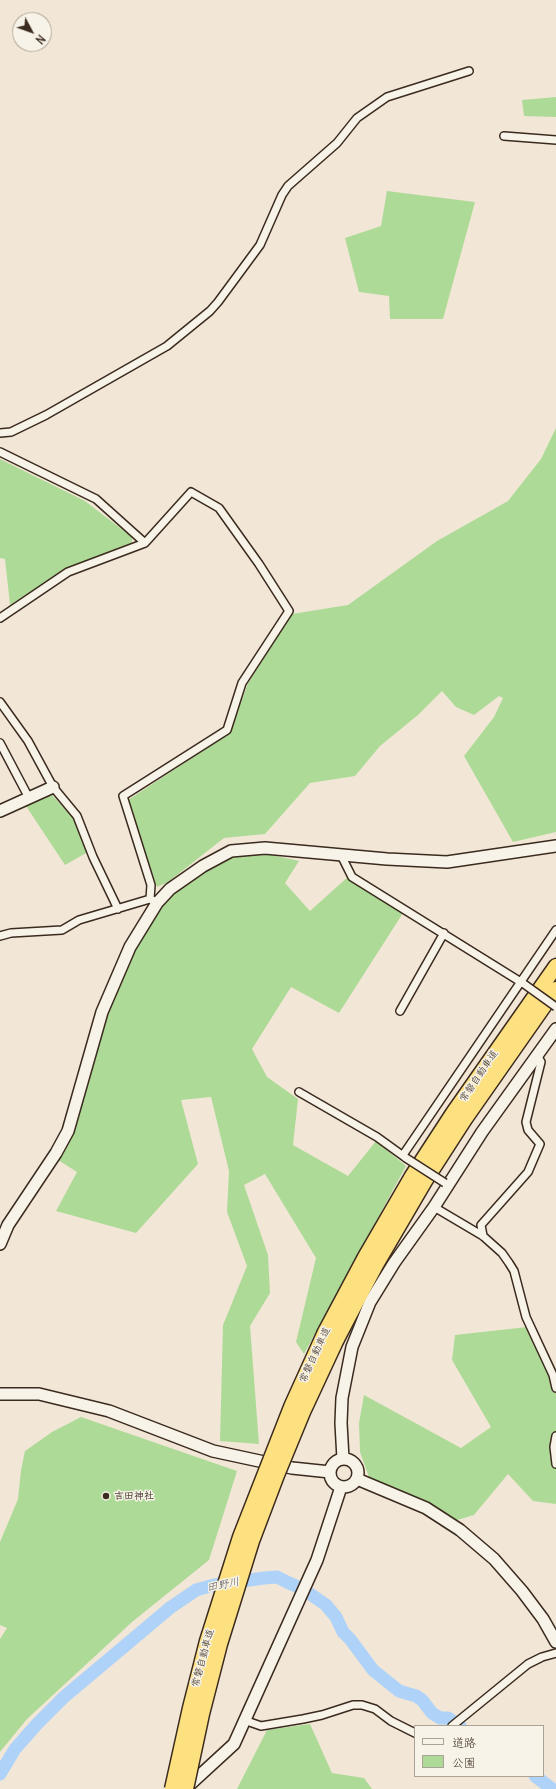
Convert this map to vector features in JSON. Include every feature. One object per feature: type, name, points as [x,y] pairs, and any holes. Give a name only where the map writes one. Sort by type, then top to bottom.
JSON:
[{"type":"highway","name":"常磐自動車道","points":[[185,1789],[220,1644],[252,1541],[331,1335],[365,1257],[412,1176],[470,1088],[556,966]]},
{"type":"highway","name":"常磐自動車道","points":[[172,1789],[207,1641],[240,1536],[291,1406],[331,1335],[376,1265],[425,1182],[465,1119],[556,990]]},
{"type":"street","points":[[0,433],[11,432],[46,415],[166,346],[210,311],[218,302],[260,245],[282,195],[288,186],[337,143],[357,118],[387,97],[469,71]]},
{"type":"street","points":[[504,136],[556,140]]},
{"type":"street","points":[[0,452],[96,499],[145,544]]},
{"type":"street","points":[[0,618],[68,572],[145,544],[191,492],[219,508],[259,564],[289,611],[242,683],[227,730],[123,796],[152,885],[154,901],[130,947],[102,1012],[68,1131],[56,1154],[8,1225],[0,1244]]},
{"type":"street","points":[[0,702],[3,714],[28,741],[53,788],[77,816],[93,857],[118,909]]},
{"type":"street","points":[[0,743],[29,798]]},
{"type":"street","points":[[0,811],[53,788]]},
{"type":"street","points":[[0,936],[11,933],[62,930],[78,920],[154,901],[203,866],[232,851],[265,848],[447,862],[556,846]]},
{"type":"street","points":[[341,855],[352,876],[522,983],[556,1007]]},
{"type":"street","points":[[405,1156],[556,930]]},
{"type":"street","points":[[400,1011],[444,933]]},
{"type":"street","points":[[343,1459],[341,1423],[342,1398],[352,1347],[370,1302],[394,1263],[434,1207],[447,1184],[482,1132],[556,1029]]},
{"type":"street","points":[[483,1236],[481,1226],[528,1172],[540,1144],[528,1130],[526,1122],[541,1062],[537,1055]]},
{"type":"street","points":[[299,1092],[377,1137],[447,1184]]},
{"type":"street","points":[[434,1207],[483,1236],[502,1253],[514,1271],[526,1317],[553,1375],[556,1388]]},
{"type":"street","points":[[0,1394],[39,1394],[109,1411],[213,1451],[292,1468],[330,1472]]},
{"type":"street","points":[[556,1436],[554,1447],[556,1464]]},
{"type":"street","points":[[343,1459],[351,1461],[357,1467],[357,1479],[352,1485],[341,1487],[331,1480],[330,1472],[332,1465],[343,1459]]},
{"type":"street","points":[[357,1479],[426,1508],[460,1530],[494,1559],[522,1591],[543,1619],[556,1642]]},
{"type":"street","points":[[185,1789],[234,1744],[313,1568],[334,1513],[341,1487]]},
{"type":"street","points":[[453,1725],[528,1664],[542,1657],[556,1653]]},
{"type":"street","points":[[244,1720],[261,1726],[316,1716],[352,1705],[362,1705],[375,1709],[391,1721],[414,1732]]},
{"type":"green space","points":[[556,97],[556,117],[524,116],[522,100]]},
{"type":"green space","points":[[387,191],[475,202],[443,319],[390,319],[389,296],[359,292],[345,238],[381,226]]},
{"type":"green space","points":[[556,428],[556,832],[513,842],[464,756],[494,717],[503,698],[499,696],[474,715],[456,707],[442,691],[418,715],[380,746],[355,776],[310,783],[265,834],[224,838],[168,882],[157,887],[128,800],[230,733],[248,683],[292,614],[348,605],[437,541],[508,501],[541,459]]},
{"type":"green space","points":[[0,459],[85,501],[132,537],[132,545],[67,569],[10,605],[5,559],[0,558]]},
{"type":"green space","points":[[52,795],[74,819],[88,852],[65,865],[26,806]]},
{"type":"green space","points":[[267,854],[299,861],[285,883],[310,911],[350,875],[383,896],[403,913],[339,1013],[291,987],[252,1049],[267,1077],[298,1099],[293,1145],[348,1176],[376,1141],[406,1166],[304,1354],[296,1342],[316,1258],[265,1174],[244,1185],[268,1255],[270,1293],[250,1326],[259,1444],[220,1441],[223,1325],[247,1266],[227,1212],[229,1171],[211,1097],[181,1100],[198,1164],[136,1233],[56,1211],[77,1172],[58,1160],[72,1131],[106,1013],[133,948],[161,906],[174,891],[206,870],[234,856]]},
{"type":"green space","points":[[527,1327],[551,1375],[553,1388],[556,1394],[556,1504],[533,1501],[508,1474],[474,1515],[454,1521],[369,1477],[360,1452],[359,1423],[364,1395],[461,1448],[491,1427],[452,1360],[455,1335]]},
{"type":"green space","points":[[81,1417],[237,1471],[209,1560],[132,1622],[27,1719],[0,1752],[0,1639],[7,1628],[0,1625],[0,1542],[18,1499],[21,1470],[25,1451],[52,1432]]},
{"type":"green space","points":[[310,1724],[332,1773],[364,1778],[372,1789],[237,1789],[267,1730]]},
{"type":"waterway","name":"田野川","points":[[0,1774],[15,1749],[64,1697],[171,1607],[196,1590],[214,1585],[264,1578],[277,1577],[303,1589],[326,1605],[336,1617],[343,1632],[373,1670],[399,1691],[416,1696],[422,1700],[432,1713],[440,1718],[448,1718],[458,1725]]},
{"type":"waterway","name":"田野川","points":[[536,1777],[552,1789]]},
{"type":"place","name":"吉田神社","points":[[106,1496]]}]
